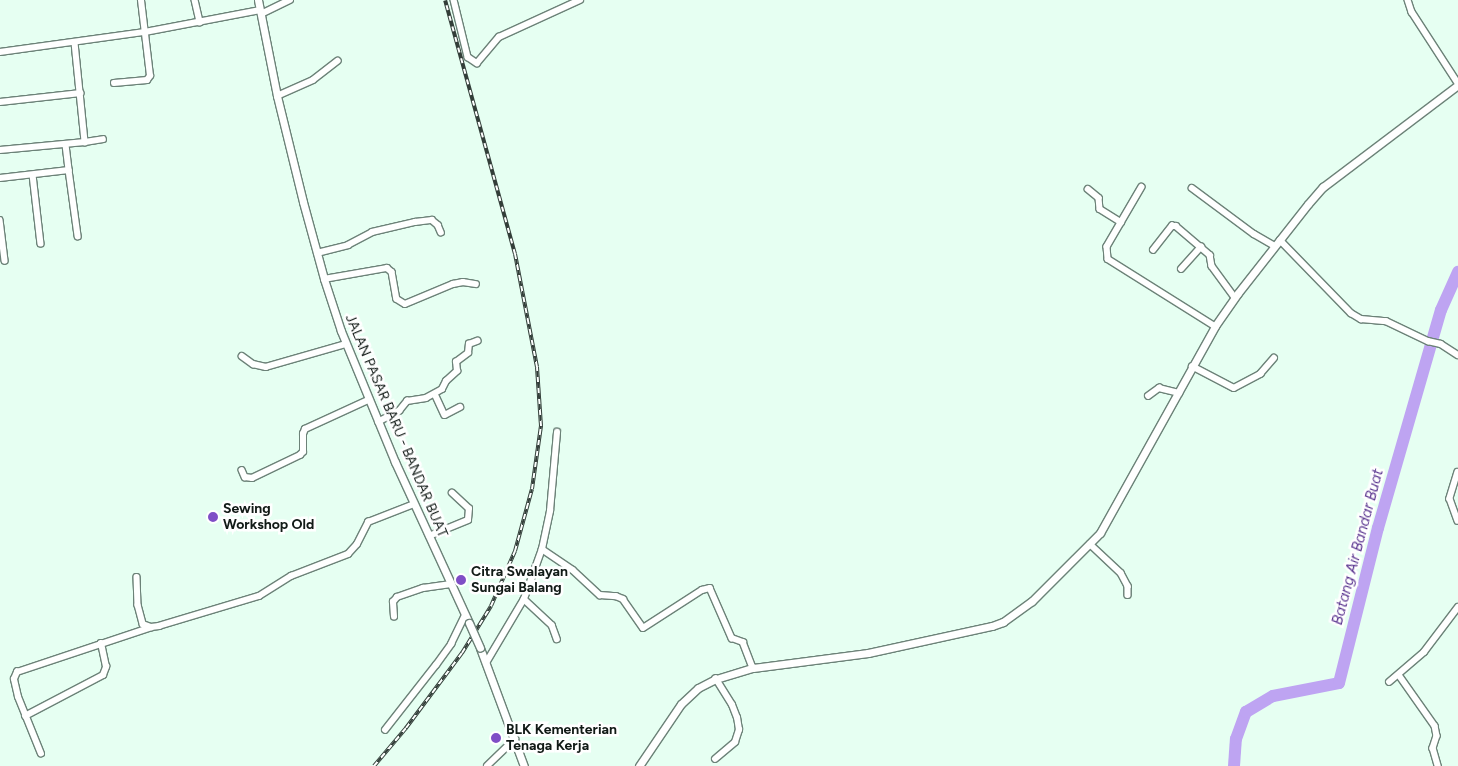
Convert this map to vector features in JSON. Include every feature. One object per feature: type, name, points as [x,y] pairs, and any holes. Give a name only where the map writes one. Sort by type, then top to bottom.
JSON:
[{"type":"street","points":[[114,83],[149,78],[141,0]]},
{"type":"street","points":[[195,0],[200,22]]},
{"type":"street","name":"JALAN PASAR BARU - BANDAR BUAT","points":[[258,0],[278,96],[317,253],[346,344],[368,400],[480,648],[516,739],[524,766]]},
{"type":"street","points":[[0,52],[56,43],[76,43],[260,12],[290,0]]},
{"type":"street","points":[[454,0],[468,57],[471,61],[477,63],[499,37],[580,0]]},
{"type":"street","points":[[639,766],[681,704],[698,688],[716,679],[753,668],[868,653],[992,626],[1003,622],[1046,590],[1100,533],[1116,508],[1215,326],[1234,298],[1277,243],[1323,188],[1458,84],[1412,12],[1408,0]]},
{"type":"street","points":[[76,43],[85,142]]},
{"type":"street","points":[[278,96],[313,80],[337,61]]},
{"type":"street","points":[[0,102],[80,93]]},
{"type":"street","points":[[0,150],[66,145],[103,139]]},
{"type":"street","points":[[66,145],[78,236]]},
{"type":"street","points":[[0,178],[69,170]]},
{"type":"street","points":[[33,175],[41,244]]},
{"type":"street","points":[[1142,186],[1106,250],[1108,258],[1215,326]]},
{"type":"street","points":[[1192,188],[1254,234],[1277,243],[1351,313],[1361,319],[1386,321],[1428,341],[1441,344],[1458,355]]},
{"type":"street","points":[[1088,189],[1099,198],[1100,209],[1122,222]]},
{"type":"street","points":[[0,220],[5,261]]},
{"type":"street","points":[[317,253],[348,245],[372,232],[415,222],[432,220],[438,225],[441,232]]},
{"type":"street","points":[[1153,250],[1174,225],[1210,255],[1212,266],[1234,298]]},
{"type":"street","points":[[1181,270],[1201,247]]},
{"type":"street","points":[[324,279],[387,268],[392,272],[397,299],[405,304],[453,284],[463,282],[476,284]]},
{"type":"street","points":[[378,422],[399,411],[407,401],[435,394],[442,389],[446,381],[457,371],[456,362],[468,353],[469,344],[477,341]]},
{"type":"street","points":[[242,356],[260,367],[273,366],[346,344]]},
{"type":"street","points":[[1192,366],[1234,388],[1260,374],[1274,358]]},
{"type":"street","points":[[1148,396],[1159,388],[1178,393]]},
{"type":"street","points":[[435,394],[445,415],[460,407]]},
{"type":"street","points":[[242,470],[245,477],[252,478],[300,455],[303,452],[303,434],[305,429],[368,400]]},
{"type":"street","points":[[486,663],[524,599],[542,549],[550,511],[557,432]]},
{"type":"street","points":[[1458,472],[1451,492],[1451,506],[1458,521]]},
{"type":"street","points":[[429,536],[468,520],[469,510],[452,493]]},
{"type":"street","points":[[41,754],[25,716],[16,688],[14,679],[17,672],[151,627],[259,596],[291,576],[348,554],[357,544],[368,522],[414,504]]},
{"type":"street","points":[[1451,506],[1458,507]]},
{"type":"street","points":[[1090,544],[1122,573],[1128,586],[1128,595]]},
{"type":"street","points":[[542,549],[573,570],[600,595],[616,596],[624,599],[643,628],[709,588],[732,638],[743,642],[753,668]]},
{"type":"street","points":[[137,577],[139,612],[143,624],[151,627]]},
{"type":"street","points":[[394,617],[393,602],[397,597],[423,588],[451,584]]},
{"type":"street","points":[[524,599],[552,625],[557,639]]},
{"type":"street","points":[[1389,682],[1424,652],[1458,607]]},
{"type":"street","points":[[385,730],[451,644],[465,615]]},
{"type":"street","points":[[25,716],[103,675],[106,667],[101,644]]},
{"type":"street","points":[[1399,675],[1435,726],[1437,736],[1432,748],[1438,766]]},
{"type":"street","points":[[715,759],[735,742],[738,730],[737,718],[732,705],[716,679]]},
{"type":"street","points":[[487,766],[516,739]]},
{"type":"waterway","name":"Batang Air Bandar Buat","points":[[1234,766],[1236,739],[1246,712],[1273,696],[1339,683],[1378,528],[1441,310],[1458,272]]},
{"type":"railway","points":[[374,766],[406,728],[462,653],[491,606],[515,551],[532,489],[541,426],[537,367],[515,254],[445,0]]},
{"type":"place","name":"Sewing Workshop Old","points":[[213,517]]},
{"type":"place","name":"Citra Swalayan Sungai Balang","points":[[461,580]]},
{"type":"place","name":"BLK Kementerian Tenaga Kerja","points":[[496,738]]}]
